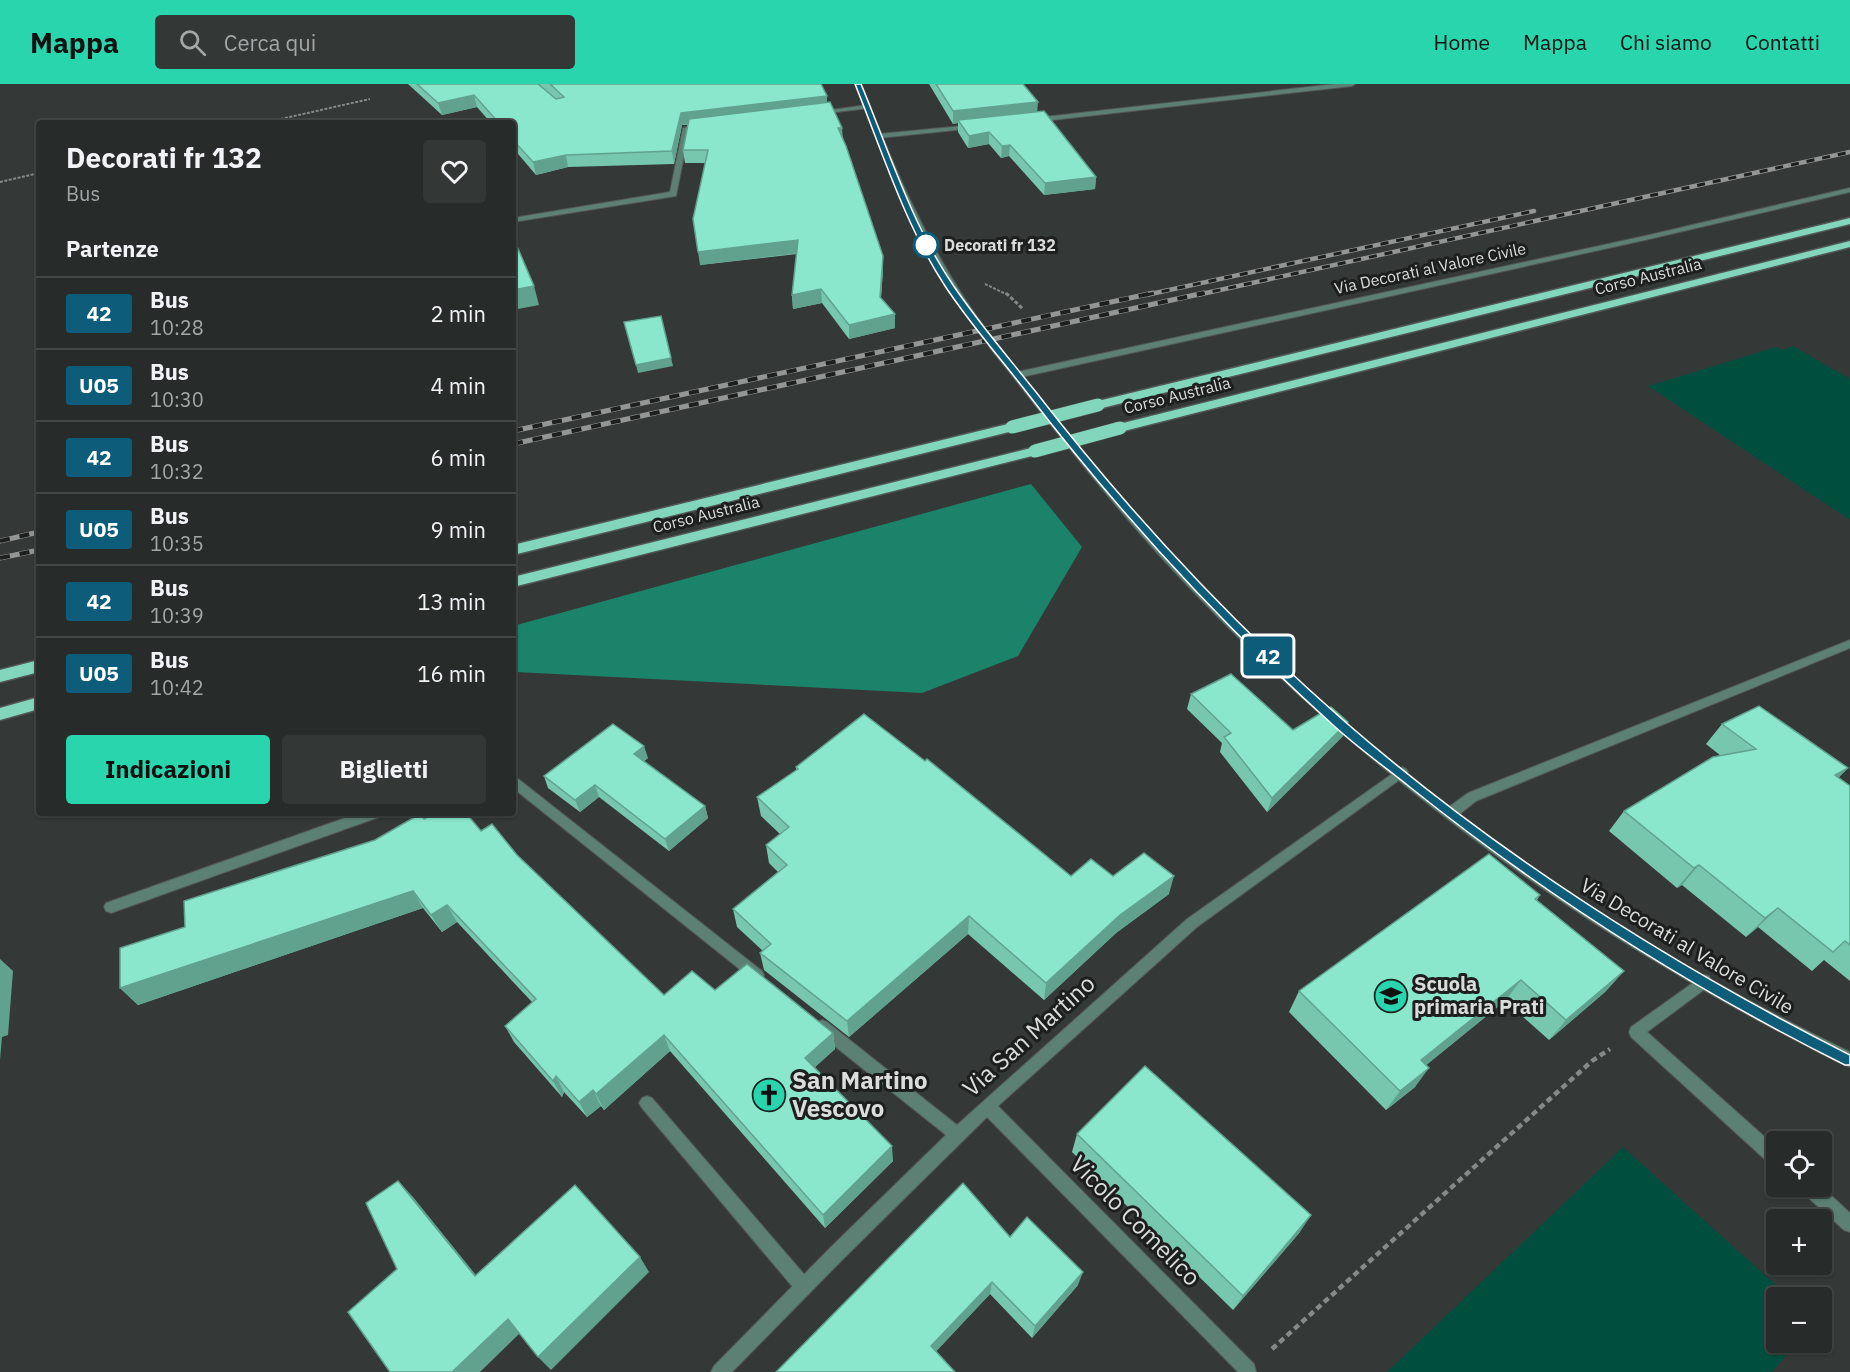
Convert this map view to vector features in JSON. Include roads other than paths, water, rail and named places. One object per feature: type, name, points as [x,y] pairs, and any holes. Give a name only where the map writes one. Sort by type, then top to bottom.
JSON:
[{"type":"highway","name":"Corso Australia","points":[[516,549],[1850,220]]},
{"type":"highway","name":"Corso Australia","points":[[516,581],[1850,244]]},
{"type":"highway","points":[[0,676],[36,667]]},
{"type":"highway","points":[[0,714],[36,705]]},
{"type":"street","points":[[858,84],[918,230],[945,280],[975,320]]},
{"type":"street","points":[[1020,122],[1352,84]]},
{"type":"street","points":[[810,114],[867,107]]},
{"type":"street","points":[[516,220],[673,194],[686,128],[709,125]]},
{"type":"street","points":[[879,136],[985,126]]},
{"type":"street","name":"Via Decorati al Valore Civile","points":[[1017,375],[1645,238],[1850,190]]},
{"type":"street","name":"Via Decorati al Valore Civile","points":[[994,347],[1095,476],[1190,581],[1339,723],[1451,813],[1532,873],[1624,935],[1792,1031],[1850,1060]]},
{"type":"street","points":[[1451,813],[1472,797],[1850,644]]},
{"type":"street","name":"Via San Martino","points":[[720,1372],[803,1286],[987,1106],[1192,923],[1402,772]]},
{"type":"street","points":[[516,783],[773,988]]},
{"type":"street","points":[[111,907],[366,816]]},
{"type":"street","points":[[1704,981],[1636,1032],[1766,1149]]},
{"type":"street","points":[[810,1017],[958,1134]]},
{"type":"street","points":[[647,1103],[803,1286]]},
{"type":"street","name":"Vicolo Comelico","points":[[987,1106],[1248,1370]]},
{"type":"street","points":[[1820,1197],[1850,1224]]},
{"type":"tunnel","points":[[975,320],[994,347]]},
{"type":"railway","points":[[1197,295],[1850,152]]},
{"type":"railway","points":[[1146,295],[1534,211]]},
{"type":"railway","points":[[516,430],[1153,293]]},
{"type":"railway","points":[[516,443],[1204,293]]},
{"type":"railway","points":[[0,541],[36,533]]},
{"type":"railway","points":[[0,558],[36,551]]},
{"type":"place","name":"Decorati fr 132","points":[[926,245]]},
{"type":"place","name":"Scuola primaria Prati","points":[[1391,996]]},
{"type":"place","name":"San Martino Vescovo","points":[[769,1095]]}]
